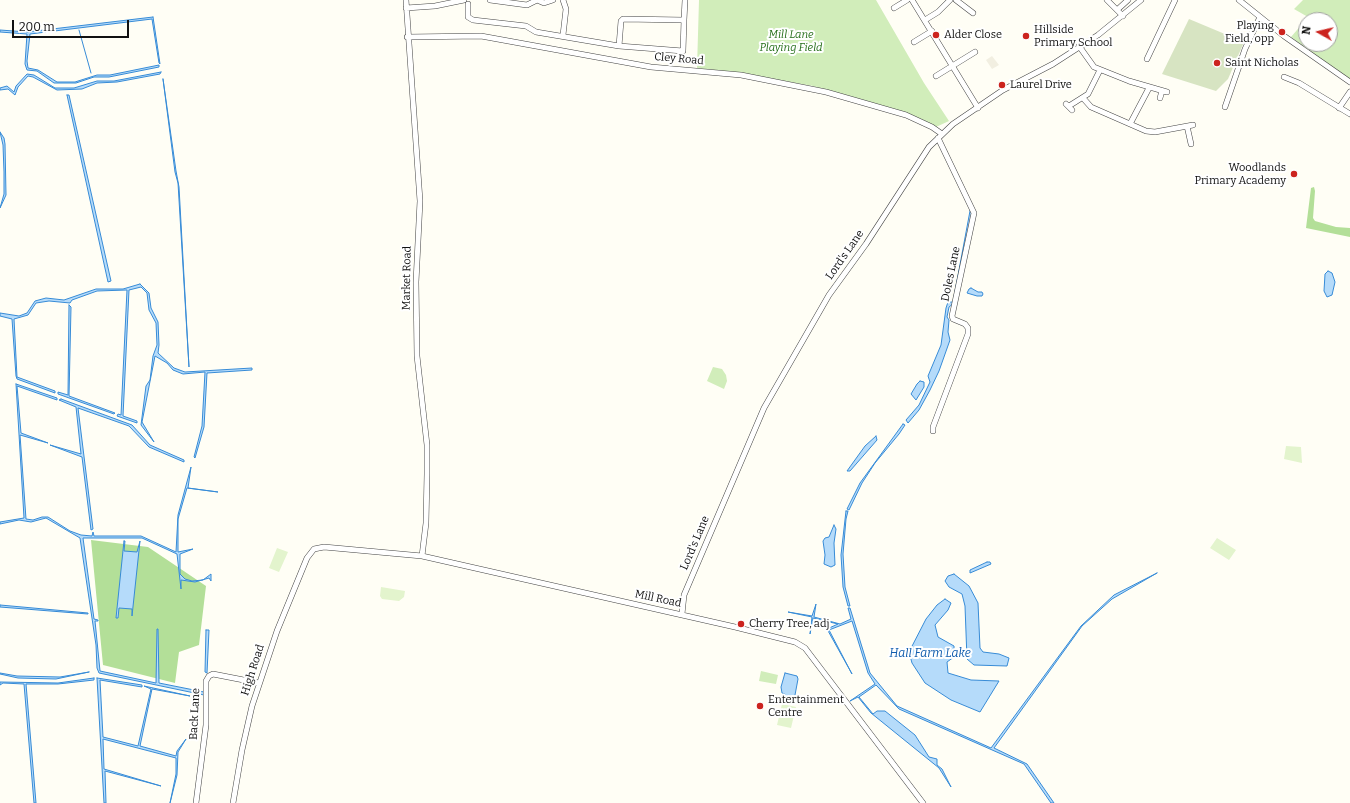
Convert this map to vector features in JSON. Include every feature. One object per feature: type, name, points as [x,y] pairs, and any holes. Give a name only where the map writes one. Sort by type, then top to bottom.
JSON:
[{"type":"street","name":"Market Road","points":[[406,0],[407,37],[420,201],[416,282],[417,356],[427,445],[426,523],[422,556]]},
{"type":"street","points":[[490,0],[527,5],[537,0],[544,3],[552,0]]},
{"type":"street","points":[[563,0],[566,9],[563,35]]},
{"type":"street","points":[[406,8],[453,1],[466,2],[469,19],[526,26],[536,32],[563,35],[619,46],[683,51],[685,0]]},
{"type":"street","points":[[894,8],[907,0]]},
{"type":"street","points":[[912,0],[978,108]]},
{"type":"street","points":[[925,20],[938,12],[950,0]]},
{"type":"street","points":[[956,0],[973,13]]},
{"type":"street","points":[[1107,0],[1123,16]]},
{"type":"street","points":[[1117,10],[1128,0]]},
{"type":"street","name":"Lord's Lane","points":[[682,614],[684,595],[746,446],[764,408],[829,295],[866,244],[917,163],[940,136],[953,124],[1002,90],[1053,64],[1123,16],[1140,0]]},
{"type":"street","points":[[1147,59],[1175,0]]},
{"type":"street","points":[[1242,1],[1296,45],[1350,82]]},
{"type":"street","points":[[1225,107],[1245,49],[1260,17]]},
{"type":"street","points":[[619,46],[620,21],[623,19],[684,20]]},
{"type":"street","points":[[914,42],[932,32]]},
{"type":"street","name":"Cley Road","points":[[407,37],[481,36],[651,66],[741,75],[826,92],[906,115],[932,127],[940,136]]},
{"type":"street","points":[[1079,46],[1091,65],[1100,70],[1149,88],[1165,92],[1160,98]]},
{"type":"street","points":[[936,76],[975,52]]},
{"type":"street","points":[[1069,107],[1083,98],[1091,90],[1100,70]]},
{"type":"street","points":[[1284,77],[1295,80],[1350,114]]},
{"type":"street","points":[[1130,124],[1149,88]]},
{"type":"street","points":[[1339,108],[1350,92]]},
{"type":"street","points":[[1083,98],[1092,107],[1150,132],[1193,125]]},
{"type":"street","points":[[1187,126],[1191,144]]},
{"type":"street","name":"Doles Lane","points":[[933,431],[933,427],[968,334],[968,328],[965,324],[953,319],[952,316],[974,213],[940,136]]},
{"type":"street","name":"Mill Road","points":[[314,549],[331,547],[422,556],[682,614],[795,642],[805,648],[923,803]]},
{"type":"street","name":"High Road","points":[[233,803],[242,750],[259,683],[297,580],[307,558],[314,549]]},
{"type":"street","name":"Back Lane","points":[[196,803],[206,725],[206,681],[209,676],[213,674],[259,683]]},
{"type":"green space","name":"Mill Lane Playing Field","points":[[699,0],[876,0],[924,83],[949,121],[936,127],[813,86],[732,72],[697,68]]},
{"type":"green space","points":[[1303,0],[1350,0],[1350,79],[1331,68],[1310,52],[1338,52],[1338,12],[1299,12],[1294,9]]},
{"type":"green space","points":[[1189,19],[1244,42],[1228,79],[1216,91],[1162,74]]},
{"type":"green space","points":[[1298,29],[1298,42],[1291,37]]},
{"type":"green space","points":[[1314,187],[1313,218],[1315,221],[1336,227],[1350,228],[1350,237],[1306,228],[1311,188]]},
{"type":"green space","points":[[713,367],[722,369],[726,375],[727,381],[724,389],[707,381]]},
{"type":"green space","points":[[1286,446],[1301,447],[1302,463],[1284,459]]},
{"type":"green space","points":[[1217,538],[1236,550],[1229,560],[1210,548]]},
{"type":"green space","points":[[91,540],[148,547],[206,586],[199,645],[179,652],[175,683],[103,665]]},
{"type":"green space","points":[[277,548],[288,552],[279,572],[269,568]]},
{"type":"green space","points":[[381,587],[405,591],[404,597],[399,601],[382,599],[380,596]]},
{"type":"green space","points":[[761,671],[778,675],[776,684],[759,681]]},
{"type":"green space","points":[[782,704],[796,707],[791,728],[777,725]]},
{"type":"shaded area","points":[[992,56],[999,65],[992,69],[986,60]]},
{"type":"water","points":[[153,17],[160,64],[152,19],[30,34],[27,61],[28,68],[38,70],[57,82],[75,82],[97,75],[110,75],[159,65],[159,67],[109,77],[94,77],[76,83],[54,83],[37,71],[27,70],[25,64],[27,34],[0,32],[0,30],[27,32]]},
{"type":"water","points":[[161,72],[160,74],[117,82],[97,83],[82,89],[57,90],[33,77],[28,76],[18,87],[15,95],[8,89],[0,90],[0,88],[7,86],[14,92],[16,86],[27,74],[34,75],[55,88],[74,88],[97,81],[114,81]]},
{"type":"water","points":[[163,79],[179,187],[189,367],[178,183],[175,172]]},
{"type":"water","points":[[67,95],[69,95],[111,281],[108,282]]},
{"type":"water","points":[[0,132],[4,138],[5,144],[6,195],[0,208],[4,194],[4,172],[3,145]]},
{"type":"water","points":[[970,211],[972,213],[954,303],[949,307],[947,317],[949,320],[948,332],[950,340],[939,371],[930,390],[919,410],[908,423],[906,420],[919,405],[930,382],[928,376],[941,345],[946,308],[948,302],[953,302]]},
{"type":"water","points":[[1328,271],[1332,273],[1335,282],[1332,295],[1327,297],[1324,291],[1325,274]]},
{"type":"water","points":[[140,284],[149,293],[151,308],[158,322],[158,353],[174,368],[185,372],[252,368],[252,370],[207,373],[204,427],[195,458],[202,426],[205,372],[183,374],[173,370],[167,363],[155,356],[142,422],[154,442],[141,425],[146,386],[150,380],[153,356],[157,345],[156,323],[149,310],[147,293],[141,287],[129,290],[123,416],[137,421],[137,423],[117,416],[118,414],[121,415],[127,290],[97,291],[72,300],[70,303],[49,301],[36,303],[28,315],[14,319],[17,377],[55,391],[55,393],[17,379],[16,376],[12,319],[0,316],[0,313],[19,316],[27,313],[35,301],[46,298],[64,300],[96,289],[123,289]]},
{"type":"water","points":[[971,288],[978,292],[982,292],[982,296],[967,293]]},
{"type":"water","points":[[69,305],[71,307],[69,396],[115,413],[114,414],[58,394],[58,392],[68,395]]},
{"type":"water","points":[[920,381],[924,382],[924,387],[916,400],[911,394]]},
{"type":"water","points":[[16,384],[57,398],[57,400],[17,386],[21,433],[48,443],[20,435],[26,519],[33,520],[48,517],[70,531],[81,535],[92,536],[93,532],[94,536],[141,536],[176,552],[178,515],[191,467],[188,488],[218,492],[187,488],[178,519],[178,552],[193,549],[180,554],[180,574],[185,579],[192,581],[202,580],[195,582],[181,580],[181,589],[177,554],[142,538],[83,538],[94,619],[98,620],[95,621],[100,671],[156,683],[158,629],[159,683],[204,692],[204,695],[99,673],[97,668],[96,645],[80,538],[46,518],[31,522],[19,520],[0,524],[0,522],[24,518]]},
{"type":"water","points":[[61,399],[132,425],[150,445],[184,460],[184,462],[149,447],[129,426],[78,408],[93,529],[91,530],[82,457],[50,445],[81,454],[76,407],[59,400]]},
{"type":"water","points":[[903,424],[905,425],[875,463],[862,483],[849,510],[847,509],[860,483]]},
{"type":"water","points":[[876,436],[877,440],[850,471],[847,471],[865,446]]},
{"type":"water","points":[[846,511],[848,511],[843,554],[845,587],[850,606],[848,606],[843,587],[841,555]]},
{"type":"water","points":[[834,525],[836,529],[834,543],[835,565],[831,567],[824,564],[825,555],[823,541],[825,538],[829,537]]},
{"type":"water","points":[[124,541],[124,551],[137,552],[140,541],[132,616],[132,609],[119,608],[118,618],[116,618]]},
{"type":"water","points":[[990,562],[991,564],[970,573],[970,570]]},
{"type":"water","points":[[1157,573],[1112,599],[1082,626],[994,748],[1027,764],[1054,803],[1051,803],[1024,764],[899,709],[876,685],[859,697],[873,714],[877,711],[885,711],[915,735],[929,757],[937,759],[937,765],[942,769],[951,787],[939,768],[871,713],[858,697],[850,701],[875,684],[868,673],[852,621],[829,630],[852,674],[827,629],[838,624],[813,618],[810,634],[812,617],[788,612],[812,616],[816,604],[814,617],[840,624],[851,619],[848,608],[850,608],[870,673],[897,706],[991,748],[1081,626],[1114,595]]},
{"type":"water","points":[[211,574],[211,581],[209,578],[204,580]]},
{"type":"water","points":[[954,574],[969,586],[978,603],[980,648],[983,652],[999,654],[1009,658],[1007,666],[974,665],[967,659],[965,606],[962,594],[949,587],[945,581],[948,576]]},
{"type":"water","name":"Hall Farm Lake","points":[[945,599],[951,603],[948,610],[935,625],[938,637],[954,646],[954,657],[947,662],[948,673],[971,680],[999,681],[980,712],[951,700],[925,683],[912,663],[909,652],[926,619],[937,605]]},
{"type":"water","points":[[0,605],[88,613],[88,614],[0,607]]},
{"type":"water","points":[[206,630],[209,630],[207,673],[205,672]]},
{"type":"water","points":[[89,672],[56,679],[18,678],[0,674],[60,677]]},
{"type":"water","points":[[785,673],[797,676],[798,679],[795,695],[796,697],[792,700],[784,698],[785,694],[782,693],[781,687]]},
{"type":"water","points":[[94,678],[94,680],[58,684],[26,684],[36,803],[34,803],[24,684],[3,683],[0,685],[0,682],[58,683]]},
{"type":"water","points":[[97,678],[142,685],[142,687],[100,680],[103,737],[138,746],[151,689],[144,686],[190,696],[152,689],[140,746],[176,756],[177,751],[186,739],[178,752],[177,775],[170,803],[176,774],[176,758],[103,739],[104,769],[161,786],[105,771],[106,803],[104,803]]},
{"type":"waterway","points":[[79,30],[91,73]]},
{"type":"place","name":"Playing Field, opp","points":[[1282,32]]},
{"type":"place","name":"Alder Close","points":[[936,35]]},
{"type":"place","name":"Hillside Primary School","points":[[1026,36]]},
{"type":"place","name":"Saint Nicholas","points":[[1217,63]]},
{"type":"place","name":"Laurel Drive","points":[[1002,85]]},
{"type":"place","name":"Woodlands Primary Academy","points":[[1294,174]]},
{"type":"place","name":"Cherry Tree, adj","points":[[741,624]]},
{"type":"place","name":"Entertainment Centre","points":[[760,706]]}]
